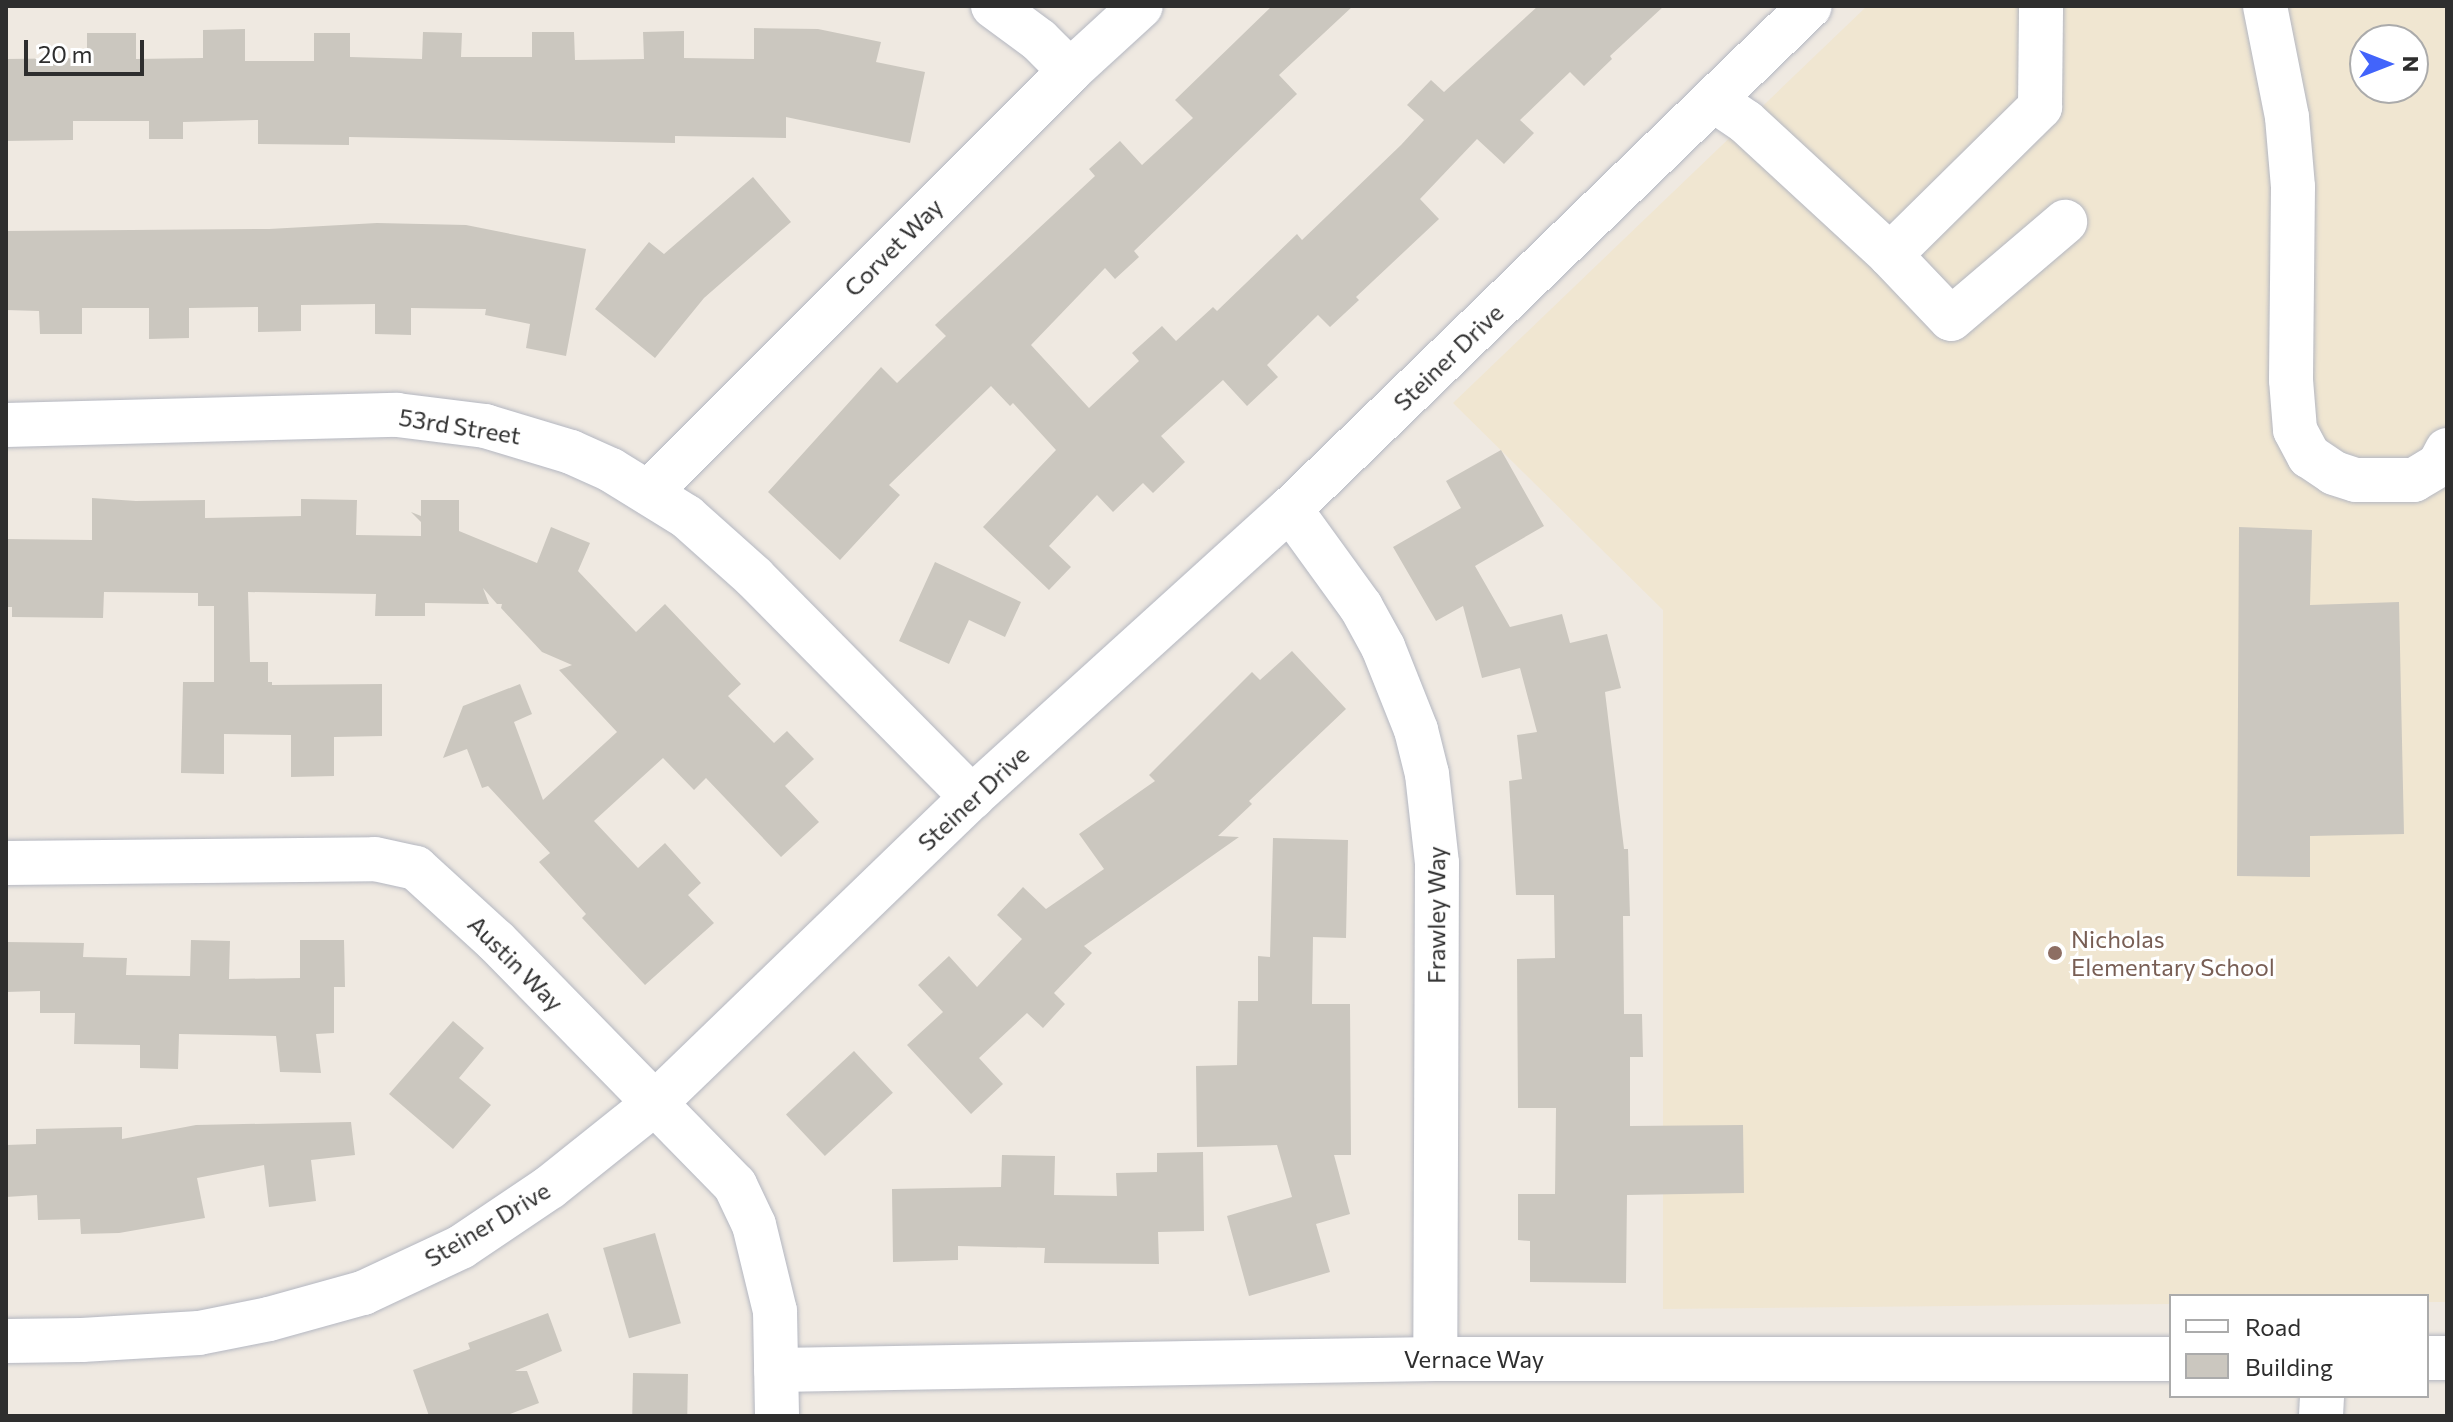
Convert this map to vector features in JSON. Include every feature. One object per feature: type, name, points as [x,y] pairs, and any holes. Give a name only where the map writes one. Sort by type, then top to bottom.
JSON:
[{"type":"street","points":[[993,6],[1039,40],[1070,71]]},
{"type":"street","name":"Corvet Way","points":[[649,492],[1070,71],[1141,6]]},
{"type":"street","name":"Steiner Drive","points":[[6,1341],[199,1333],[269,1319],[363,1293],[461,1247],[506,1219],[654,1104],[972,797],[1290,509],[1810,6]]},
{"type":"street","points":[[1890,255],[2040,107],[2041,6]]},
{"type":"street","points":[[2265,6],[2287,117],[2293,187],[2291,380],[2295,430],[2309,456],[2334,473],[2356,480],[2414,480],[2439,465],[2447,450]]},
{"type":"street","points":[[1715,101],[1746,122],[1890,255],[1951,319],[2065,222]]},
{"type":"street","name":"53rd Street","points":[[6,425],[397,415],[441,419],[528,436],[611,470],[687,517],[754,577],[972,797]]},
{"type":"street","name":"Frawley Way","points":[[1290,509],[1361,607],[1383,647],[1416,730],[1427,774],[1437,863],[1435,1359]]},
{"type":"street","name":"Austin Way","points":[[6,863],[375,859],[416,868],[496,941],[735,1185],[754,1225],[775,1311],[777,1416]]},
{"type":"street","name":"Vernace Way","points":[[776,1370],[1435,1359],[2169,1359]]},
{"type":"shaded area","name":"Nicholas Elementary School","points":[[1867,6],[2447,6],[2447,1302],[2429,1302],[2429,1294],[2169,1294],[2169,1304],[1663,1309],[1663,610],[1453,403]]},
{"type":"building","points":[[1272,6],[1353,6],[1279,75],[1297,94],[1134,251],[1139,257],[1115,279],[1105,268],[1031,345],[1089,408],[1139,361],[1132,353],[1162,326],[1176,341],[1213,307],[1217,311],[1297,234],[1302,240],[1424,120],[1407,105],[1431,80],[1444,92],[1538,6],[1664,6],[1610,56],[1612,59],[1584,86],[1570,72],[1520,120],[1534,133],[1504,164],[1477,139],[1420,199],[1439,219],[1356,297],[1359,300],[1330,327],[1318,315],[1267,365],[1278,377],[1247,406],[1223,380],[1161,436],[1185,462],[1153,493],[1143,483],[1113,512],[1097,495],[1049,546],[1071,567],[1049,590],[983,527],[1056,450],[1013,403],[1010,406],[991,386],[889,485],[900,495],[840,560],[768,492],[881,367],[897,383],[946,336],[935,325],[1095,176],[1089,169],[1120,141],[1142,165],[1193,118],[1175,100]]},
{"type":"building","points":[[754,28],[818,29],[881,42],[876,62],[925,72],[910,143],[786,117],[786,138],[675,136],[675,143],[349,137],[349,145],[258,144],[258,120],[183,122],[183,139],[149,139],[149,121],[73,121],[73,140],[6,141],[6,59],[87,58],[87,33],[136,33],[136,59],[203,58],[203,30],[245,29],[245,61],[314,61],[314,33],[350,33],[350,57],[422,59],[423,32],[462,33],[461,57],[532,57],[532,32],[574,32],[575,60],[644,59],[643,32],[684,31],[684,58],[754,59]]},
{"type":"building","points":[[753,177],[791,222],[704,298],[655,358],[595,309],[649,242],[664,254]]},
{"type":"building","points":[[377,223],[466,225],[586,249],[566,356],[526,348],[530,324],[485,315],[486,309],[411,308],[411,335],[375,334],[375,304],[301,305],[301,331],[258,332],[258,307],[189,308],[189,338],[149,339],[149,308],[82,308],[82,334],[40,334],[39,311],[6,310],[6,231],[269,229]]},
{"type":"building","points":[[1501,450],[1544,526],[1475,566],[1510,627],[1562,614],[1570,643],[1607,634],[1621,688],[1605,692],[1624,849],[1628,849],[1630,916],[1623,916],[1624,1014],[1642,1014],[1643,1057],[1630,1057],[1630,1126],[1743,1125],[1744,1193],[1627,1195],[1626,1283],[1530,1282],[1530,1241],[1518,1240],[1518,1194],[1555,1194],[1556,1108],[1518,1108],[1517,959],[1555,958],[1554,895],[1516,895],[1509,781],[1522,779],[1517,735],[1537,732],[1520,668],[1482,678],[1463,606],[1436,621],[1393,547],[1461,508],[1446,481]]},
{"type":"building","points":[[92,498],[205,500],[205,518],[301,516],[301,499],[357,500],[356,535],[421,536],[421,522],[411,512],[421,516],[421,500],[459,500],[459,531],[537,563],[551,527],[590,543],[578,571],[636,632],[665,604],[741,684],[728,696],[774,743],[787,731],[814,759],[785,786],[819,822],[781,857],[706,778],[694,790],[663,758],[594,821],[638,868],[665,843],[701,883],[688,895],[714,923],[645,985],[582,918],[586,914],[539,862],[550,853],[488,786],[482,788],[467,749],[443,758],[463,706],[520,684],[532,714],[514,722],[543,800],[617,732],[559,670],[572,665],[542,652],[501,608],[502,604],[497,604],[483,588],[489,604],[425,603],[425,616],[375,616],[376,594],[248,592],[250,662],[268,662],[268,682],[272,685],[382,684],[382,736],[334,737],[334,776],[291,777],[291,735],[224,734],[224,774],[181,773],[183,682],[214,682],[214,606],[198,606],[198,593],[104,592],[103,618],[12,617],[12,607],[6,607],[6,539],[92,540]]},
{"type":"building","points":[[2239,527],[2312,530],[2310,605],[2399,602],[2404,834],[2310,836],[2310,877],[2237,876]]},
{"type":"building","points":[[935,562],[1021,602],[1005,637],[969,620],[949,664],[899,641]]},
{"type":"building","points":[[1292,651],[1346,709],[1249,801],[1252,804],[1218,836],[1239,837],[1084,946],[1092,953],[1054,993],[1065,1004],[1043,1028],[1027,1013],[979,1058],[1003,1084],[971,1114],[907,1045],[943,1012],[918,985],[949,956],[977,987],[1022,939],[997,915],[1023,887],[1046,909],[1104,869],[1079,834],[1155,781],[1149,775],[1252,672],[1260,680]]},
{"type":"building","points":[[1273,838],[1348,840],[1346,938],[1313,937],[1312,1004],[1350,1004],[1351,1155],[1334,1155],[1350,1214],[1316,1224],[1330,1272],[1249,1296],[1227,1216],[1292,1197],[1277,1145],[1197,1147],[1196,1066],[1237,1065],[1238,1001],[1258,1001],[1258,956],[1270,957]]},
{"type":"building","points":[[191,940],[230,941],[229,979],[300,978],[300,940],[344,940],[345,987],[334,987],[334,1033],[316,1034],[321,1073],[280,1072],[276,1036],[179,1034],[178,1069],[140,1068],[140,1045],[74,1044],[75,1013],[40,1013],[40,991],[6,992],[6,942],[84,943],[83,957],[127,958],[126,975],[190,976]]},
{"type":"building","points":[[453,1021],[484,1048],[459,1078],[491,1105],[453,1149],[389,1094]]},
{"type":"building","points":[[854,1051],[893,1093],[825,1156],[786,1114]]},
{"type":"building","points":[[351,1122],[355,1155],[311,1160],[316,1201],[269,1207],[264,1165],[197,1178],[205,1218],[119,1233],[81,1234],[80,1219],[38,1220],[37,1195],[6,1197],[6,1145],[36,1144],[36,1129],[122,1127],[122,1139],[196,1125]]},
{"type":"building","points":[[1203,1152],[1204,1231],[1158,1232],[1159,1264],[1044,1263],[1045,1248],[958,1246],[958,1260],[893,1262],[892,1189],[1001,1187],[1002,1155],[1055,1156],[1054,1195],[1117,1196],[1116,1173],[1157,1172],[1157,1153]]},
{"type":"building","points":[[655,1233],[681,1323],[629,1338],[603,1248]]},
{"type":"building","points":[[548,1313],[562,1351],[515,1371],[527,1371],[539,1403],[505,1416],[429,1416],[413,1370],[470,1349],[468,1343]]},
{"type":"building","points":[[633,1373],[688,1374],[687,1416],[632,1416]]},
{"type":"place","name":"Nicholas Elementary School","points":[[2055,953]]}]
